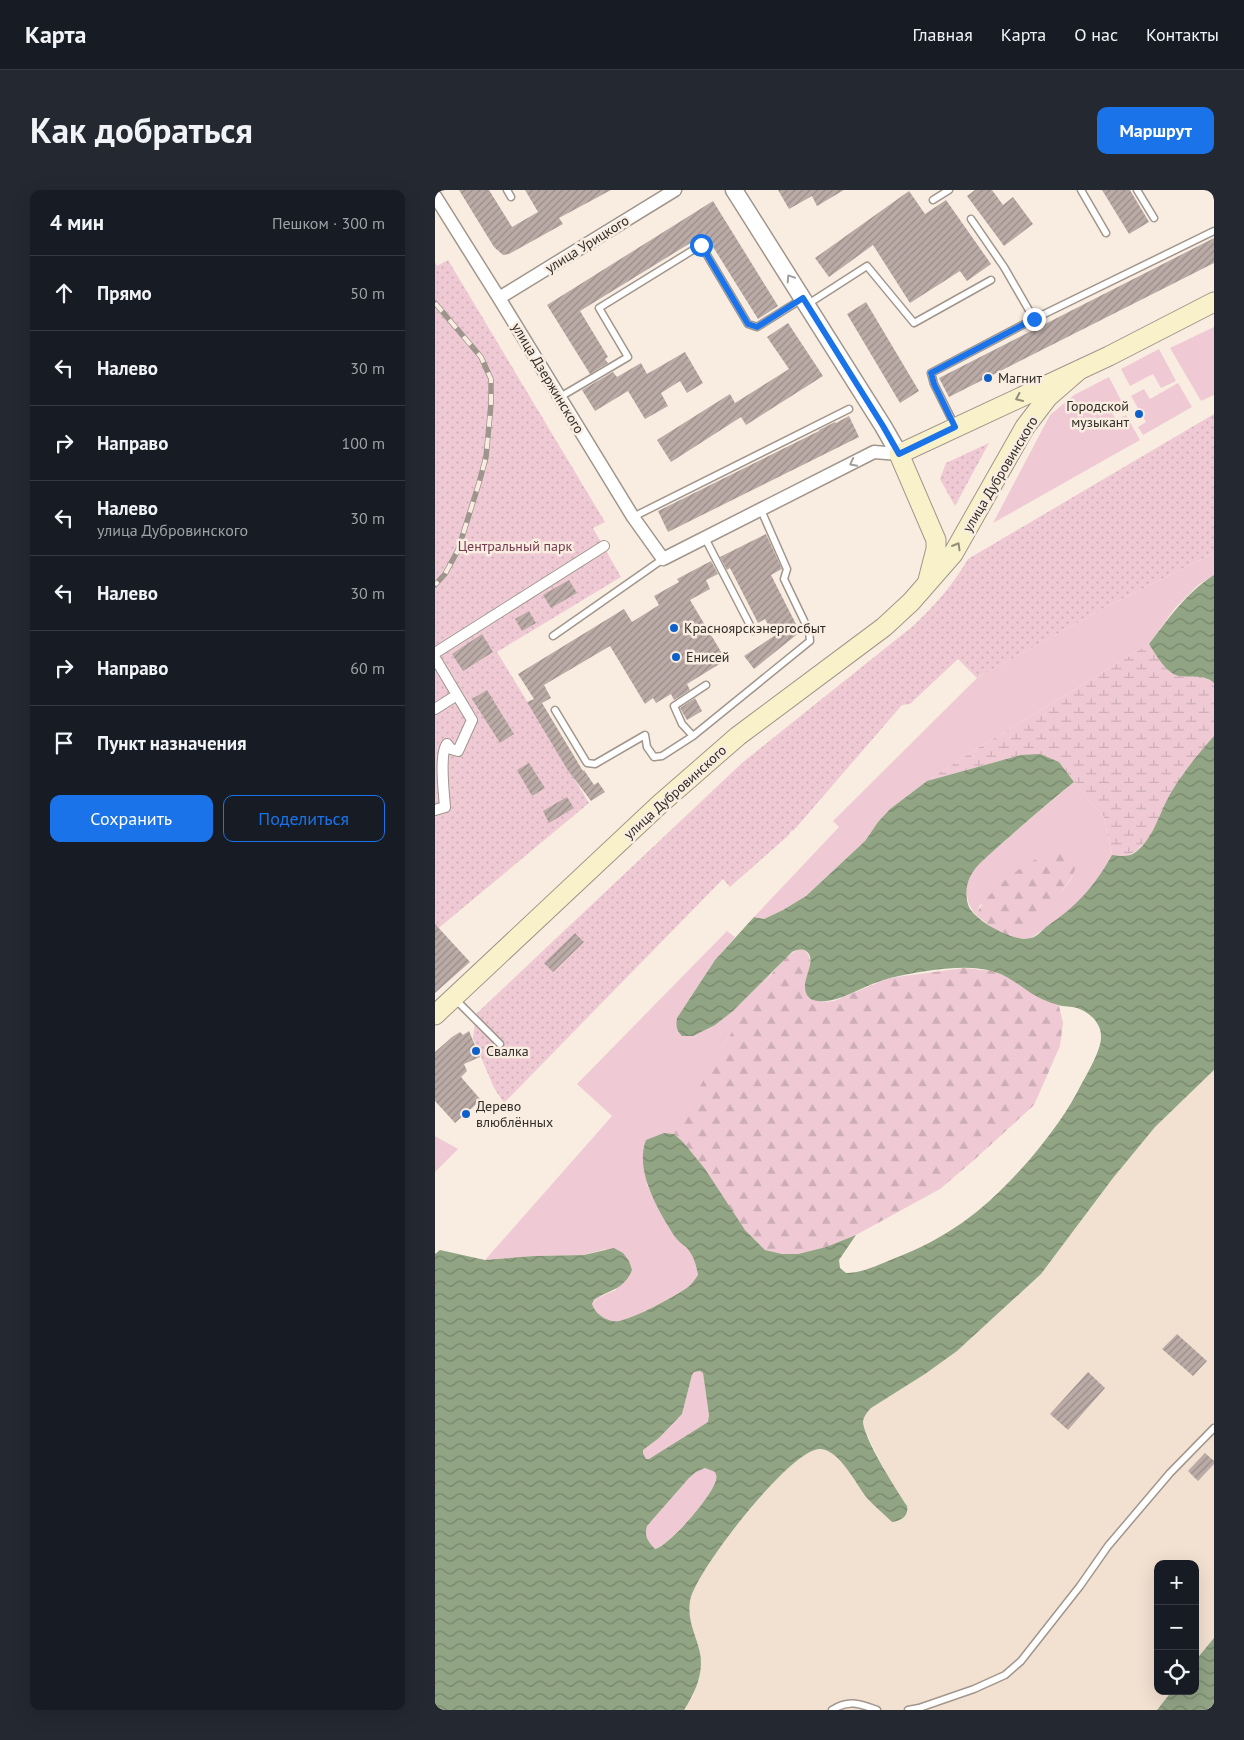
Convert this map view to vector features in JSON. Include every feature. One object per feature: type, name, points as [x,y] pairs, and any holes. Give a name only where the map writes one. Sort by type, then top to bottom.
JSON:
[{"type":"main road","name":"улица Дубровинского","points":[[927,584],[936,549],[935,540],[899,454],[1079,370],[1214,302]]},
{"type":"main road","name":"улица Дубровинского","points":[[435,1015],[660,804],[738,736],[884,627],[911,602],[953,554],[1025,427],[1048,397],[1079,370]]},
{"type":"street","name":"улица Урицкого","points":[[499,298],[675,190]]},
{"type":"street","points":[[734,190],[899,454]]},
{"type":"street","name":"улица Дзержинского","points":[[435,196],[633,517],[663,559]]},
{"type":"street","points":[[663,559],[874,452],[899,454]]},
{"type":"street","points":[[435,653],[604,546]]},
{"type":"street","points":[[435,658],[472,720],[458,752],[451,749],[447,744],[445,746],[445,808],[435,810]]},
{"type":"street","points":[[435,710],[457,695]]},
{"type":"street","points":[[435,764],[444,776]]},
{"type":"lane","points":[[507,190],[511,197]]},
{"type":"lane","points":[[933,200],[949,190]]},
{"type":"lane","points":[[1081,190],[1106,232]]},
{"type":"lane","points":[[1137,190],[1154,218]]},
{"type":"lane","points":[[971,219],[1004,266],[1034,319]]},
{"type":"lane","points":[[955,427],[934,384],[931,373],[1034,319],[1214,232]]},
{"type":"lane","points":[[560,397],[628,357],[599,308],[701,245],[748,324],[757,327],[867,266],[914,323],[991,280]]},
{"type":"lane","points":[[633,517],[849,409]]},
{"type":"lane","points":[[555,710],[587,763],[595,764],[645,735],[647,747],[655,757],[662,756],[693,736],[810,642],[809,631],[784,579],[787,569],[761,510]]},
{"type":"lane","points":[[705,538],[753,632]]},
{"type":"lane","points":[[553,636],[663,559]]},
{"type":"lane","points":[[693,736],[682,724],[674,706],[706,685]]},
{"type":"lane","points":[[454,997],[500,1044]]},
{"type":"lane","points":[[908,1710],[974,1689],[1005,1675],[1021,1661],[1080,1586],[1108,1546],[1170,1473],[1214,1428]]},
{"type":"lane","points":[[832,1710],[840,1705],[856,1703],[877,1710]]},
{"type":"shaded area","points":[[1214,1070],[1214,1638],[1199,1656],[1199,1560],[1154,1560],[1154,1695],[1169,1695],[1157,1710],[684,1710],[693,1696],[699,1678],[700,1653],[689,1621],[690,1599],[697,1583],[724,1541],[769,1487],[795,1461],[809,1452],[820,1448],[831,1452],[842,1464],[907,1506],[890,1481],[865,1430],[863,1420],[866,1413],[957,1351],[1041,1274],[1113,1178],[1155,1127]]},
{"type":"green space","name":"Центральный парк","points":[[448,260],[605,522],[593,528],[621,577],[497,652],[589,803],[435,931],[435,262],[437,266]]},
{"type":"green space","points":[[1214,327],[1214,395],[1201,401],[1170,348]]},
{"type":"green space","points":[[1159,349],[1176,381],[1161,388],[1153,374],[1130,386],[1121,369]]},
{"type":"green space","points":[[1109,377],[1123,404],[1111,411],[1116,420],[1126,415],[1140,440],[993,523],[1050,415],[1074,395]]},
{"type":"green space","points":[[1178,383],[1192,407],[1143,435],[1138,427],[1146,422],[1131,396],[1144,389],[1150,399]]},
{"type":"green space","points":[[1214,414],[1214,553],[1104,608],[977,678],[958,659],[910,704],[902,705],[790,834],[730,887],[723,879],[504,1103],[494,1088],[473,1038],[476,1014],[743,762],[913,626],[943,594],[968,559]]},
{"type":"green space","points":[[989,443],[955,506],[940,479],[946,463]]},
{"type":"green space","points":[[1214,553],[1214,575],[1198,585],[1175,608],[1149,644],[927,781],[890,809],[865,841],[806,896],[764,919],[754,917],[839,827],[833,821],[977,678],[1104,608]]},
{"type":"green space","points":[[1149,644],[1157,657],[1178,676],[1202,677],[1214,683],[1214,736],[1182,775],[1148,839],[1136,851],[1126,857],[1112,855],[1104,817],[1059,762],[1021,755],[927,781],[978,748]]},
{"type":"green space","points":[[1074,782],[1104,817],[1112,855],[1091,888],[1067,912],[1030,939],[1009,937],[1063,890],[1073,876],[980,905],[976,915],[970,907],[967,898],[971,874],[983,860]]},
{"type":"green space","points":[[1068,848],[1073,853],[1077,864],[1066,886],[1049,905],[1009,937],[994,929],[976,915],[991,893],[1015,872],[1042,856]]},
{"type":"green space","points":[[727,931],[735,937],[715,960],[677,1018],[693,1036],[733,1011],[772,972],[727,1040],[674,1134],[664,1133],[647,1185],[676,1238],[688,1249],[696,1261],[698,1275],[695,1280],[688,1287],[654,1307],[626,1319],[610,1321],[602,1317],[592,1304],[597,1298],[616,1290],[606,1249],[584,1255],[534,1256],[485,1260],[612,1116],[577,1084]]},
{"type":"green space","points":[[801,949],[809,955],[810,960],[805,986],[823,1002],[834,1001],[889,978],[964,968],[992,971],[1010,978],[1030,992],[1059,1006],[1063,1023],[1060,1046],[1034,1105],[940,1189],[856,1235],[826,1247],[798,1254],[782,1254],[765,1250],[745,1230],[683,1142],[674,1134],[752,1001],[771,975],[788,957]]},
{"type":"green space","points":[[435,1136],[458,1149],[435,1172]]},
{"type":"green space","points":[[700,1371],[703,1373],[709,1415],[708,1422],[649,1459],[646,1459],[643,1450],[659,1438],[682,1414],[692,1375],[694,1372]]},
{"type":"green space","points":[[705,1468],[715,1472],[716,1479],[713,1487],[680,1529],[655,1549],[647,1539],[647,1526],[689,1478]]},
{"type":"water","points":[[1214,575],[1214,683],[1202,677],[1174,674],[1162,663],[1149,644],[1186,598]]},
{"type":"water","points":[[1214,736],[1214,1070],[1155,1127],[1113,1178],[1041,1274],[957,1351],[871,1408],[866,1414],[863,1421],[864,1429],[881,1464],[907,1506],[906,1515],[892,1522],[867,1498],[847,1469],[828,1451],[821,1449],[807,1453],[789,1467],[747,1513],[708,1565],[696,1586],[689,1608],[692,1628],[700,1653],[701,1668],[695,1690],[684,1710],[435,1710],[435,1254],[440,1250],[485,1260],[534,1256],[584,1255],[614,1248],[623,1253],[629,1261],[632,1270],[625,1282],[594,1300],[592,1304],[596,1311],[606,1319],[619,1321],[635,1316],[664,1302],[688,1287],[698,1275],[693,1257],[669,1227],[650,1191],[646,1178],[643,1152],[646,1140],[664,1133],[674,1134],[683,1142],[705,1169],[745,1230],[765,1250],[782,1254],[798,1254],[826,1247],[856,1235],[839,1260],[840,1268],[846,1273],[852,1273],[870,1268],[914,1250],[952,1230],[1000,1191],[1038,1149],[1065,1113],[1091,1067],[1100,1043],[1101,1033],[1097,1023],[1086,1012],[1077,1008],[1060,1006],[1042,999],[1001,974],[968,968],[941,969],[890,978],[840,998],[827,1001],[814,1000],[806,994],[805,987],[810,963],[809,954],[800,949],[792,952],[733,1011],[715,1025],[693,1036],[682,1036],[677,1028],[677,1018],[715,960],[754,917],[764,919],[806,896],[865,841],[890,809],[927,781],[1021,755],[1040,754],[1059,762],[1074,782],[984,859],[970,877],[967,896],[969,907],[973,913],[996,930],[1024,939],[1037,935],[1084,895],[1112,855],[1131,855],[1143,845],[1177,784],[1192,762]],"holes":[[[700,1371],[703,1373],[709,1415],[708,1422],[649,1459],[646,1459],[643,1450],[659,1438],[682,1414],[692,1375],[694,1372]],[[705,1468],[715,1472],[716,1477],[707,1497],[690,1519],[662,1546],[655,1549],[647,1539],[647,1526],[689,1478]]]},
{"type":"water","points":[[1214,1638],[1214,1710],[1157,1710],[1169,1695],[1199,1695],[1199,1656]]},
{"type":"building","points":[[459,190],[489,190],[512,227],[538,212],[525,190],[611,190],[559,218],[563,224],[509,254],[503,255],[494,247]]},
{"type":"building","points":[[778,190],[844,190],[817,206],[812,196],[789,209]]},
{"type":"building","points":[[975,190],[992,190],[1003,205],[1013,197],[1033,224],[1004,246],[967,196]]},
{"type":"building","points":[[1102,190],[1130,190],[1149,222],[1129,234]]},
{"type":"building","points":[[909,191],[925,214],[946,200],[991,264],[967,281],[960,271],[910,303],[873,245],[829,277],[815,258]]},
{"type":"building","points":[[713,201],[778,306],[758,319],[705,234],[580,311],[608,357],[605,359],[608,363],[590,374],[547,305]]},
{"type":"building","points":[[1214,238],[1214,263],[949,397],[939,378]]},
{"type":"building","points":[[866,302],[919,391],[900,403],[847,314]]},
{"type":"building","points":[[788,323],[823,376],[746,425],[741,417],[671,462],[657,440],[730,394],[735,403],[789,369],[767,337]]},
{"type":"building","points":[[685,352],[703,383],[687,393],[680,381],[661,393],[668,406],[645,419],[628,391],[595,411],[582,390],[613,372],[617,377],[641,363],[647,374]]},
{"type":"building","points":[[849,416],[859,437],[668,532],[658,511]]},
{"type":"building","points":[[766,534],[782,569],[771,575],[800,632],[754,669],[744,656],[774,636],[765,619],[758,623],[730,568],[727,570],[720,557]]},
{"type":"building","points":[[711,561],[718,574],[706,580],[710,589],[690,600],[726,660],[687,684],[690,690],[674,700],[671,694],[656,703],[653,698],[645,704],[610,646],[544,685],[551,698],[542,703],[583,771],[594,785],[598,782],[605,792],[591,801],[567,769],[527,702],[534,699],[518,674],[624,609],[632,622],[659,605],[654,596],[679,582],[677,579]]},
{"type":"building","points":[[569,580],[577,593],[551,608],[543,595]]},
{"type":"building","points":[[529,611],[536,623],[522,631],[515,619]]},
{"type":"building","points":[[482,634],[493,652],[463,671],[452,654]]},
{"type":"building","points":[[487,690],[514,734],[500,743],[472,699]]},
{"type":"building","points":[[695,698],[702,711],[687,720],[680,708]]},
{"type":"building","points":[[529,763],[545,788],[532,796],[517,770]]},
{"type":"building","points":[[567,797],[574,808],[549,823],[543,811]]},
{"type":"building","points":[[435,924],[470,962],[435,993]]},
{"type":"building","points":[[575,933],[584,942],[553,972],[544,963]]},
{"type":"building","points":[[469,1031],[480,1057],[464,1064],[467,1071],[461,1077],[481,1100],[455,1123],[435,1101],[435,1052],[460,1032],[463,1035]]},
{"type":"building","points":[[1177,1334],[1207,1361],[1193,1376],[1162,1349]]},
{"type":"building","points":[[1088,1372],[1105,1388],[1068,1430],[1050,1414]]},
{"type":"building","points":[[1205,1453],[1214,1461],[1214,1464],[1198,1481],[1188,1471]]},
{"type":"railway","points":[[435,303],[481,357],[491,379],[491,404],[486,457],[479,483],[458,550],[445,574],[435,585]]},
{"type":"place","name":"Магнит","points":[[988,378]]},
{"type":"place","name":"Городской музыкант","points":[[1139,414]]},
{"type":"place","name":"Красноярскэнергосбыт","points":[[674,628]]},
{"type":"place","name":"Енисей","points":[[676,657]]},
{"type":"place","name":"Свалка","points":[[476,1051]]},
{"type":"place","name":"Дерево влюблённых","points":[[466,1114]]},
{"type":"route","points":[[701,245],[748,324],[757,327],[803,298],[899,454],[955,427],[934,384],[931,373],[1034,319]]}]
